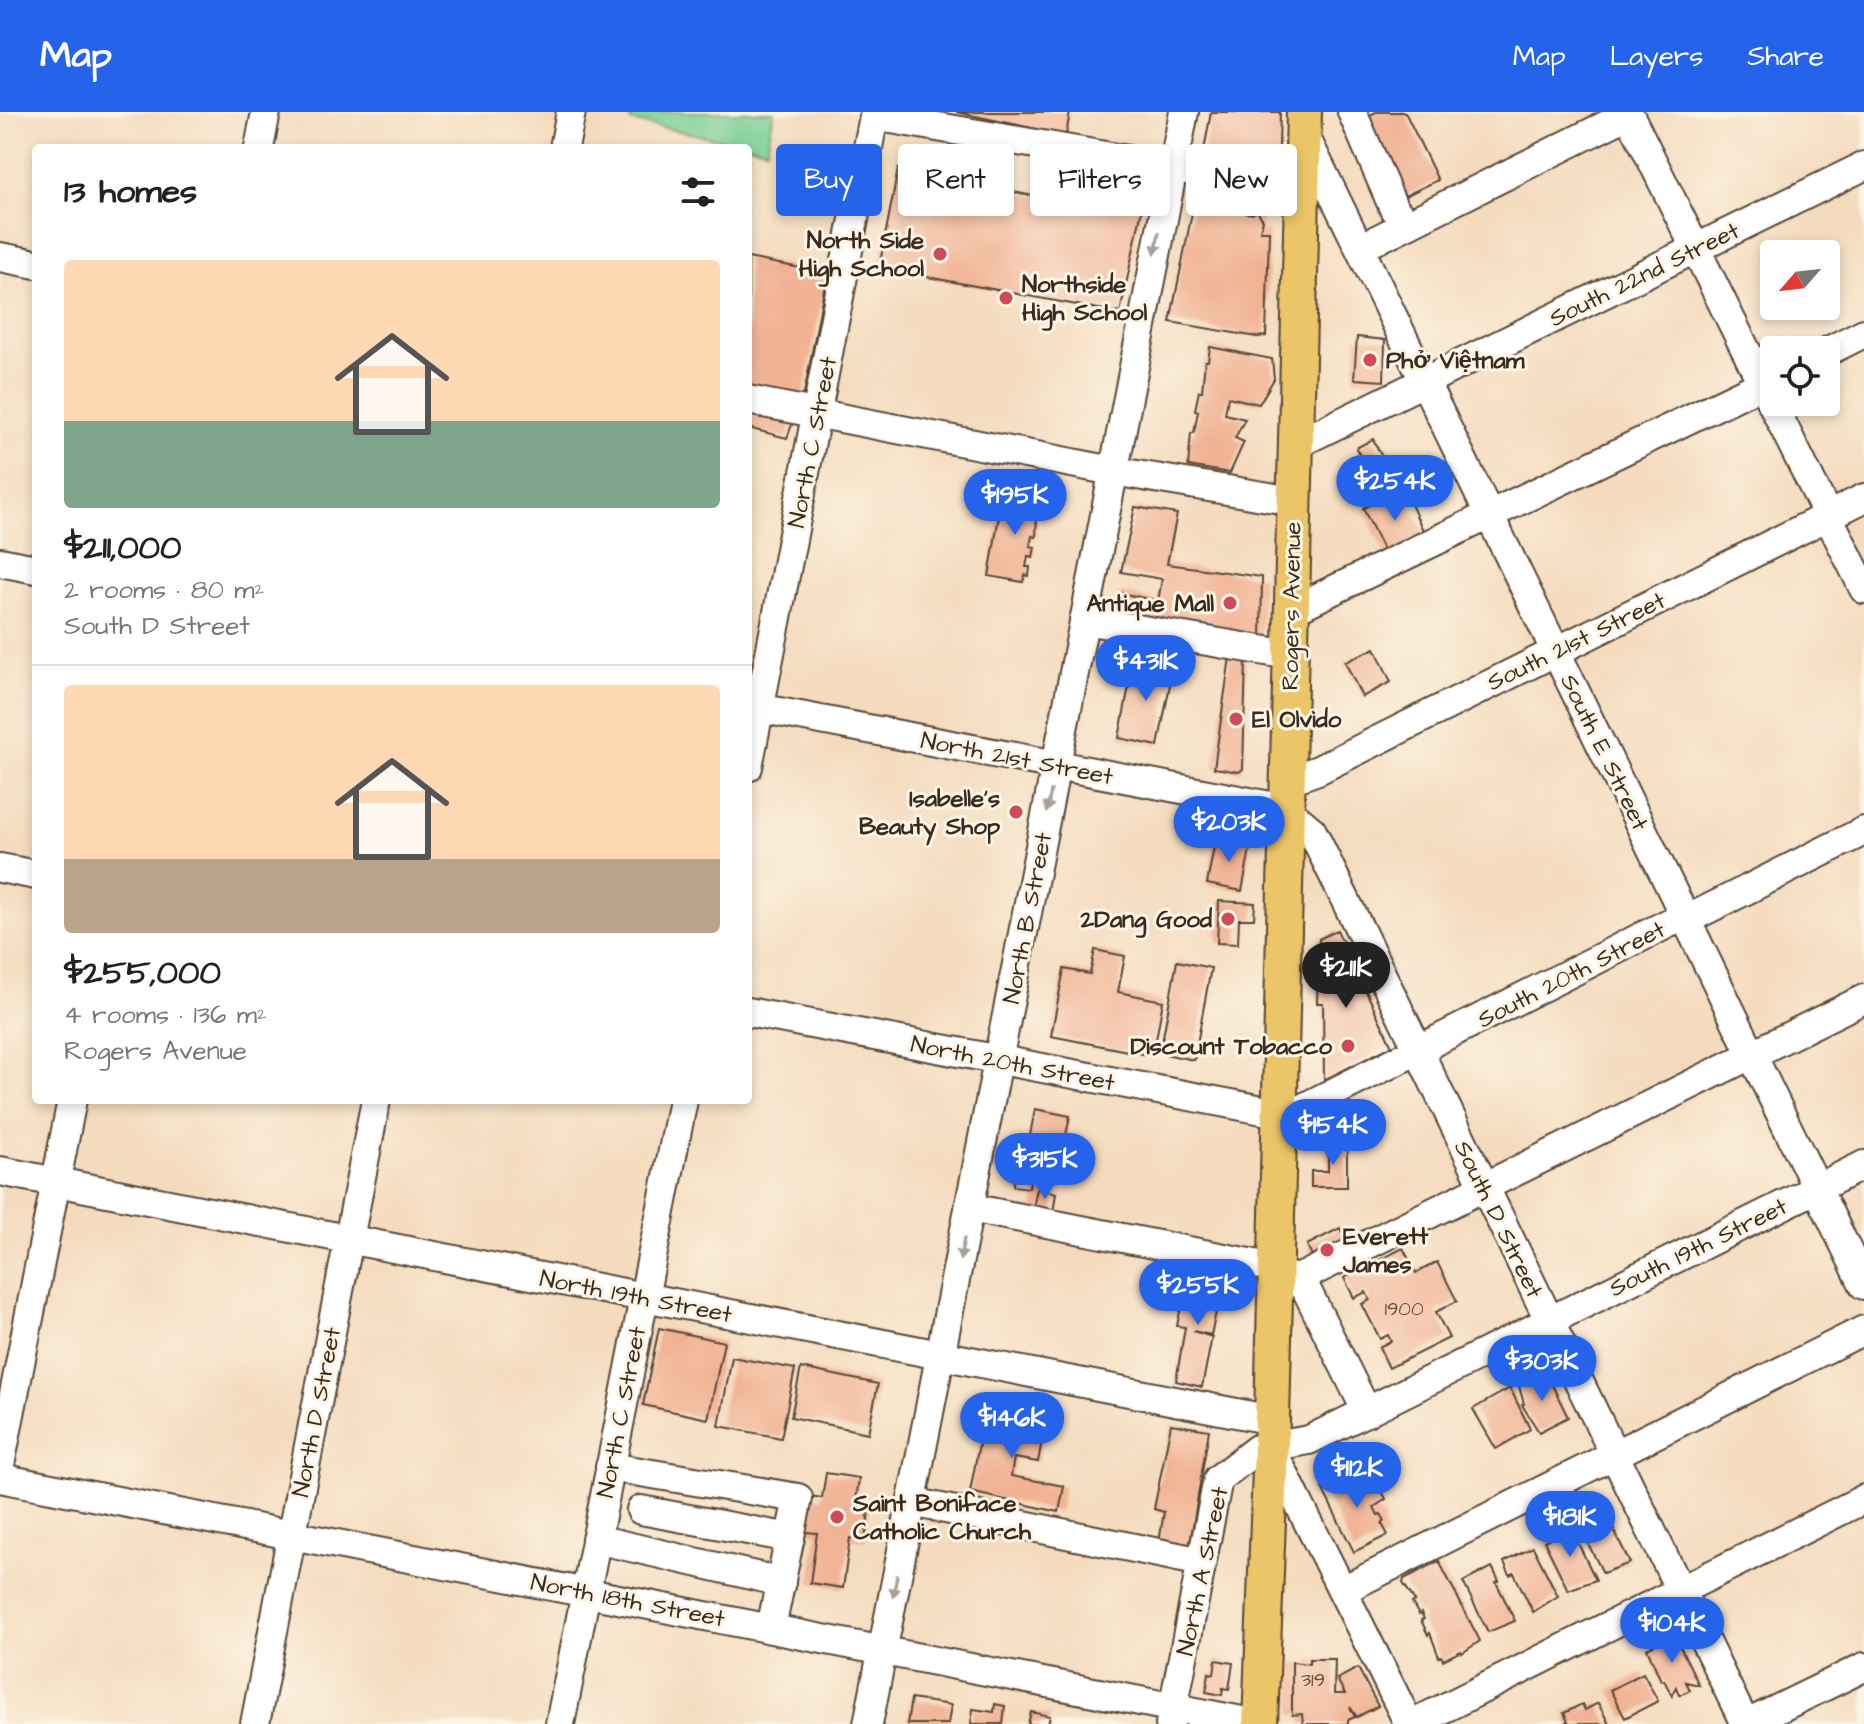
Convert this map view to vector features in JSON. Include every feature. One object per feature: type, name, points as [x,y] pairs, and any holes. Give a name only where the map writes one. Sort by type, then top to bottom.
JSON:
[{"type":"main road","name":"Rogers Avenue","points":[[1258,1724],[1282,1275],[1279,1113],[1304,122]]},
{"type":"street","points":[[260,144],[266,112]]},
{"type":"street","points":[[565,144],[571,112]]},
{"type":"street","name":"North B Street","points":[[868,1724],[1184,112]]},
{"type":"street","points":[[1354,113],[1394,209],[1408,224]]},
{"type":"street","points":[[1360,248],[1629,113],[1696,249],[1760,366]]},
{"type":"street","name":"North C Street","points":[[754,708],[817,413],[874,116],[1172,168]]},
{"type":"street","name":"South E Street","points":[[1304,122],[1360,248],[1864,1285]]},
{"type":"street","name":"South 22nd Street","points":[[1295,445],[1864,166]]},
{"type":"street","points":[[1172,168],[1302,190]]},
{"type":"street","points":[[0,257],[32,263]]},
{"type":"street","points":[[1840,345],[1864,333]]},
{"type":"street","points":[[1290,611],[1760,385]]},
{"type":"street","points":[[752,401],[1113,471],[1293,501]]},
{"type":"street","points":[[1784,416],[1864,589]]},
{"type":"street","name":"South 21st Street","points":[[1286,795],[1318,770],[1864,498]]},
{"type":"street","points":[[0,562],[32,568]]},
{"type":"street","points":[[1084,620],[1290,655]]},
{"type":"street","name":"North 21st Street","points":[[754,708],[1056,766],[1286,795]]},
{"type":"street","name":"South D Street","points":[[1286,795],[1312,831],[1746,1724]]},
{"type":"street","name":"South 20th Street","points":[[1279,1113],[1289,1115],[1580,967],[1700,913],[1864,831]]},
{"type":"street","points":[[0,868],[32,874]]},
{"type":"street","points":[[1282,1275],[1484,1187],[1864,999]]},
{"type":"street","name":"North 20th Street","points":[[752,1013],[1279,1113]]},
{"type":"street","points":[[0,1465],[71,1104]]},
{"type":"street","name":"North D Street","points":[[255,1724],[375,1104]]},
{"type":"street","name":"North C Street","points":[[560,1724],[682,1104]]},
{"type":"street","name":"South 19th Street","points":[[1272,1434],[1309,1440],[1864,1165]]},
{"type":"street","name":"North 19th Street","points":[[0,1171],[941,1355],[1272,1434]]},
{"type":"street","points":[[970,1208],[1282,1275],[1307,1291],[1367,1412]]},
{"type":"street","points":[[1343,1590],[1864,1330]]},
{"type":"street","points":[[1272,1434],[1343,1590],[1410,1724],[1864,1499]]},
{"type":"street","name":"North A Street","points":[[1172,1716],[1218,1479],[1272,1434]]},
{"type":"street","points":[[610,1467],[798,1498],[771,1628]]},
{"type":"street","points":[[634,1548],[649,1473]]},
{"type":"street","name":"North 18th Street","points":[[0,1478],[883,1650],[1172,1716],[1258,1724]]},
{"type":"street","points":[[912,1502],[1202,1562]]},
{"type":"street","points":[[641,1510],[790,1538]]},
{"type":"street","points":[[596,1539],[781,1582]]},
{"type":"street","points":[[1746,1724],[1864,1667]]},
{"type":"green space","points":[[632,112],[774,112],[767,149],[630,121]]},
{"type":"building","points":[[956,112],[1070,112],[1066,135]]},
{"type":"building","points":[[1211,112],[1280,112],[1279,144],[1205,144]]},
{"type":"building","points":[[1376,112],[1405,112],[1438,180],[1405,196],[1366,117]]},
{"type":"building","points":[[898,169],[898,216],[1014,216],[1014,192],[1030,195],[1030,216],[1141,216],[1120,313],[879,268]]},
{"type":"building","points":[[1191,216],[1260,216],[1263,220],[1260,231],[1269,231],[1266,336],[1170,322]]},
{"type":"building","points":[[752,259],[827,273],[805,389],[787,438],[752,429]]},
{"type":"building","name":"Phở Việtnam","points":[[1357,337],[1385,340],[1384,381],[1354,379]]},
{"type":"building","points":[[1210,347],[1272,359],[1274,379],[1259,404],[1228,397],[1225,414],[1245,419],[1235,438],[1244,442],[1230,473],[1188,466],[1191,433],[1194,433],[1198,411],[1195,410],[1199,391],[1202,391],[1205,361],[1208,361]]},
{"type":"building","points":[[1373,439],[1391,475],[1373,484],[1362,470],[1366,468],[1356,448]]},
{"type":"building","points":[[1404,489],[1427,539],[1387,558],[1363,508]]},
{"type":"building","points":[[1003,492],[1040,498],[1039,506],[1043,506],[1042,515],[1037,515],[1036,537],[1032,536],[1030,546],[1035,547],[1033,557],[1028,556],[1026,567],[1030,567],[1029,576],[1025,575],[1023,582],[989,576]]},
{"type":"building","points":[[1135,507],[1177,514],[1167,564],[1262,577],[1261,643],[1116,616],[1120,593],[1158,601],[1162,579],[1121,572]]},
{"type":"building","points":[[1375,648],[1391,682],[1362,697],[1345,662]]},
{"type":"building","points":[[1230,657],[1246,659],[1243,769],[1239,772],[1214,768]]},
{"type":"building","points":[[1134,660],[1173,669],[1158,746],[1119,738]]},
{"type":"building","points":[[1216,836],[1247,842],[1246,848],[1250,849],[1242,891],[1207,884]]},
{"type":"building","points":[[1219,901],[1255,903],[1254,919],[1239,919],[1238,944],[1217,943]]},
{"type":"building","points":[[1337,930],[1392,1046],[1324,1080],[1323,1003],[1317,1003],[1319,939]]},
{"type":"building","points":[[1095,950],[1125,956],[1118,992],[1163,1001],[1153,1056],[1051,1036],[1064,969],[1090,974]]},
{"type":"building","points":[[1177,961],[1211,968],[1194,1060],[1160,1053]]},
{"type":"building","points":[[1035,1109],[1070,1116],[1057,1179],[1023,1172]]},
{"type":"building","points":[[1328,1140],[1347,1140],[1347,1187],[1311,1187],[1311,1171],[1328,1171]]},
{"type":"building","points":[[1014,1175],[1030,1178],[1029,1188],[1013,1186]]},
{"type":"building","points":[[1037,1188],[1056,1193],[1053,1213],[1033,1209]]},
{"type":"building","points":[[1340,1228],[1350,1247],[1316,1264],[1307,1245]]},
{"type":"building","points":[[1403,1248],[1416,1273],[1437,1262],[1457,1301],[1436,1312],[1449,1338],[1389,1368],[1379,1347],[1391,1341],[1388,1335],[1380,1339],[1362,1304],[1370,1300],[1366,1292],[1354,1298],[1344,1278]]},
{"type":"building","points":[[1193,1271],[1222,1278],[1220,1287],[1226,1288],[1225,1295],[1220,1294],[1211,1335],[1193,1331],[1212,1337],[1202,1387],[1176,1381],[1185,1327],[1177,1326],[1181,1307],[1185,1308]]},
{"type":"building","points":[[659,1328],[724,1342],[708,1419],[643,1405]]},
{"type":"building","points":[[732,1357],[795,1369],[781,1438],[719,1426]]},
{"type":"building","points":[[801,1368],[878,1384],[868,1433],[791,1417]]},
{"type":"building","points":[[1546,1373],[1568,1417],[1539,1432],[1522,1405],[1519,1386]]},
{"type":"building","points":[[1510,1388],[1530,1429],[1496,1449],[1473,1409]]},
{"type":"building","points":[[986,1407],[1046,1419],[1038,1462],[1014,1458],[1011,1476],[1064,1486],[1059,1512],[970,1492]]},
{"type":"building","points":[[1171,1424],[1209,1430],[1189,1549],[1159,1542],[1164,1512],[1154,1509]]},
{"type":"building","points":[[1356,1470],[1368,1494],[1380,1488],[1386,1499],[1374,1507],[1385,1521],[1382,1524],[1388,1535],[1354,1552],[1322,1488]]},
{"type":"building","name":"Saint Boniface Catholic Church","points":[[826,1473],[859,1478],[856,1501],[870,1503],[865,1541],[850,1538],[843,1588],[810,1583],[817,1533],[805,1532],[810,1496],[822,1498]]},
{"type":"building","points":[[1608,1509],[1614,1523],[1611,1524],[1630,1563],[1603,1573],[1578,1524]]},
{"type":"building","points":[[1573,1526],[1596,1580],[1568,1590],[1544,1541]]},
{"type":"building","points":[[1533,1547],[1558,1596],[1533,1612],[1514,1573],[1510,1575],[1504,1562]]},
{"type":"building","points":[[1439,1561],[1480,1641],[1462,1653],[1443,1660],[1403,1583],[1404,1579]]},
{"type":"building","points":[[1492,1567],[1515,1621],[1488,1632],[1463,1582]]},
{"type":"building","points":[[1674,1634],[1699,1685],[1686,1682],[1690,1690],[1680,1695],[1677,1687],[1672,1696],[1664,1680],[1661,1681],[1647,1648]]},
{"type":"building","points":[[1309,1659],[1335,1659],[1334,1694],[1345,1694],[1337,1679],[1358,1668],[1378,1706],[1357,1717],[1350,1707],[1355,1717],[1348,1720],[1348,1724],[1303,1724],[1302,1714],[1292,1715],[1292,1662],[1309,1664]]},
{"type":"building","points":[[1216,1660],[1233,1663],[1229,1689],[1223,1688],[1222,1695],[1206,1692],[1209,1673],[1214,1674]]},
{"type":"building","points":[[1643,1673],[1658,1701],[1625,1718],[1610,1690]]},
{"type":"building","points":[[911,1699],[951,1705],[948,1724],[907,1724]]},
{"type":"building","points":[[1598,1703],[1609,1724],[1564,1724],[1568,1722],[1564,1713],[1582,1704],[1585,1710]]},
{"type":"building","points":[[995,1704],[1005,1706],[1003,1724],[971,1724],[973,1709],[994,1712]]},
{"type":"building","points":[[1031,1712],[1050,1716],[1048,1724],[1028,1724]]},
{"type":"place","name":"North Side High School","points":[[940,254]]},
{"type":"place","name":"Northside High School","points":[[1006,298]]},
{"type":"place","name":"Phở Việtnam","points":[[1370,360]]},
{"type":"place","name":"Antique Mall","points":[[1230,603]]},
{"type":"place","name":"El Olvido","points":[[1236,719]]},
{"type":"place","name":"Isabelle's Beauty Shop","points":[[1016,812]]},
{"type":"place","name":"2Dang Good","points":[[1228,919]]},
{"type":"place","name":"Discount Tobacco","points":[[1348,1046]]},
{"type":"place","name":"Everett James","points":[[1327,1250]]},
{"type":"place","name":"Saint Boniface Catholic Church","points":[[837,1517]]}]
